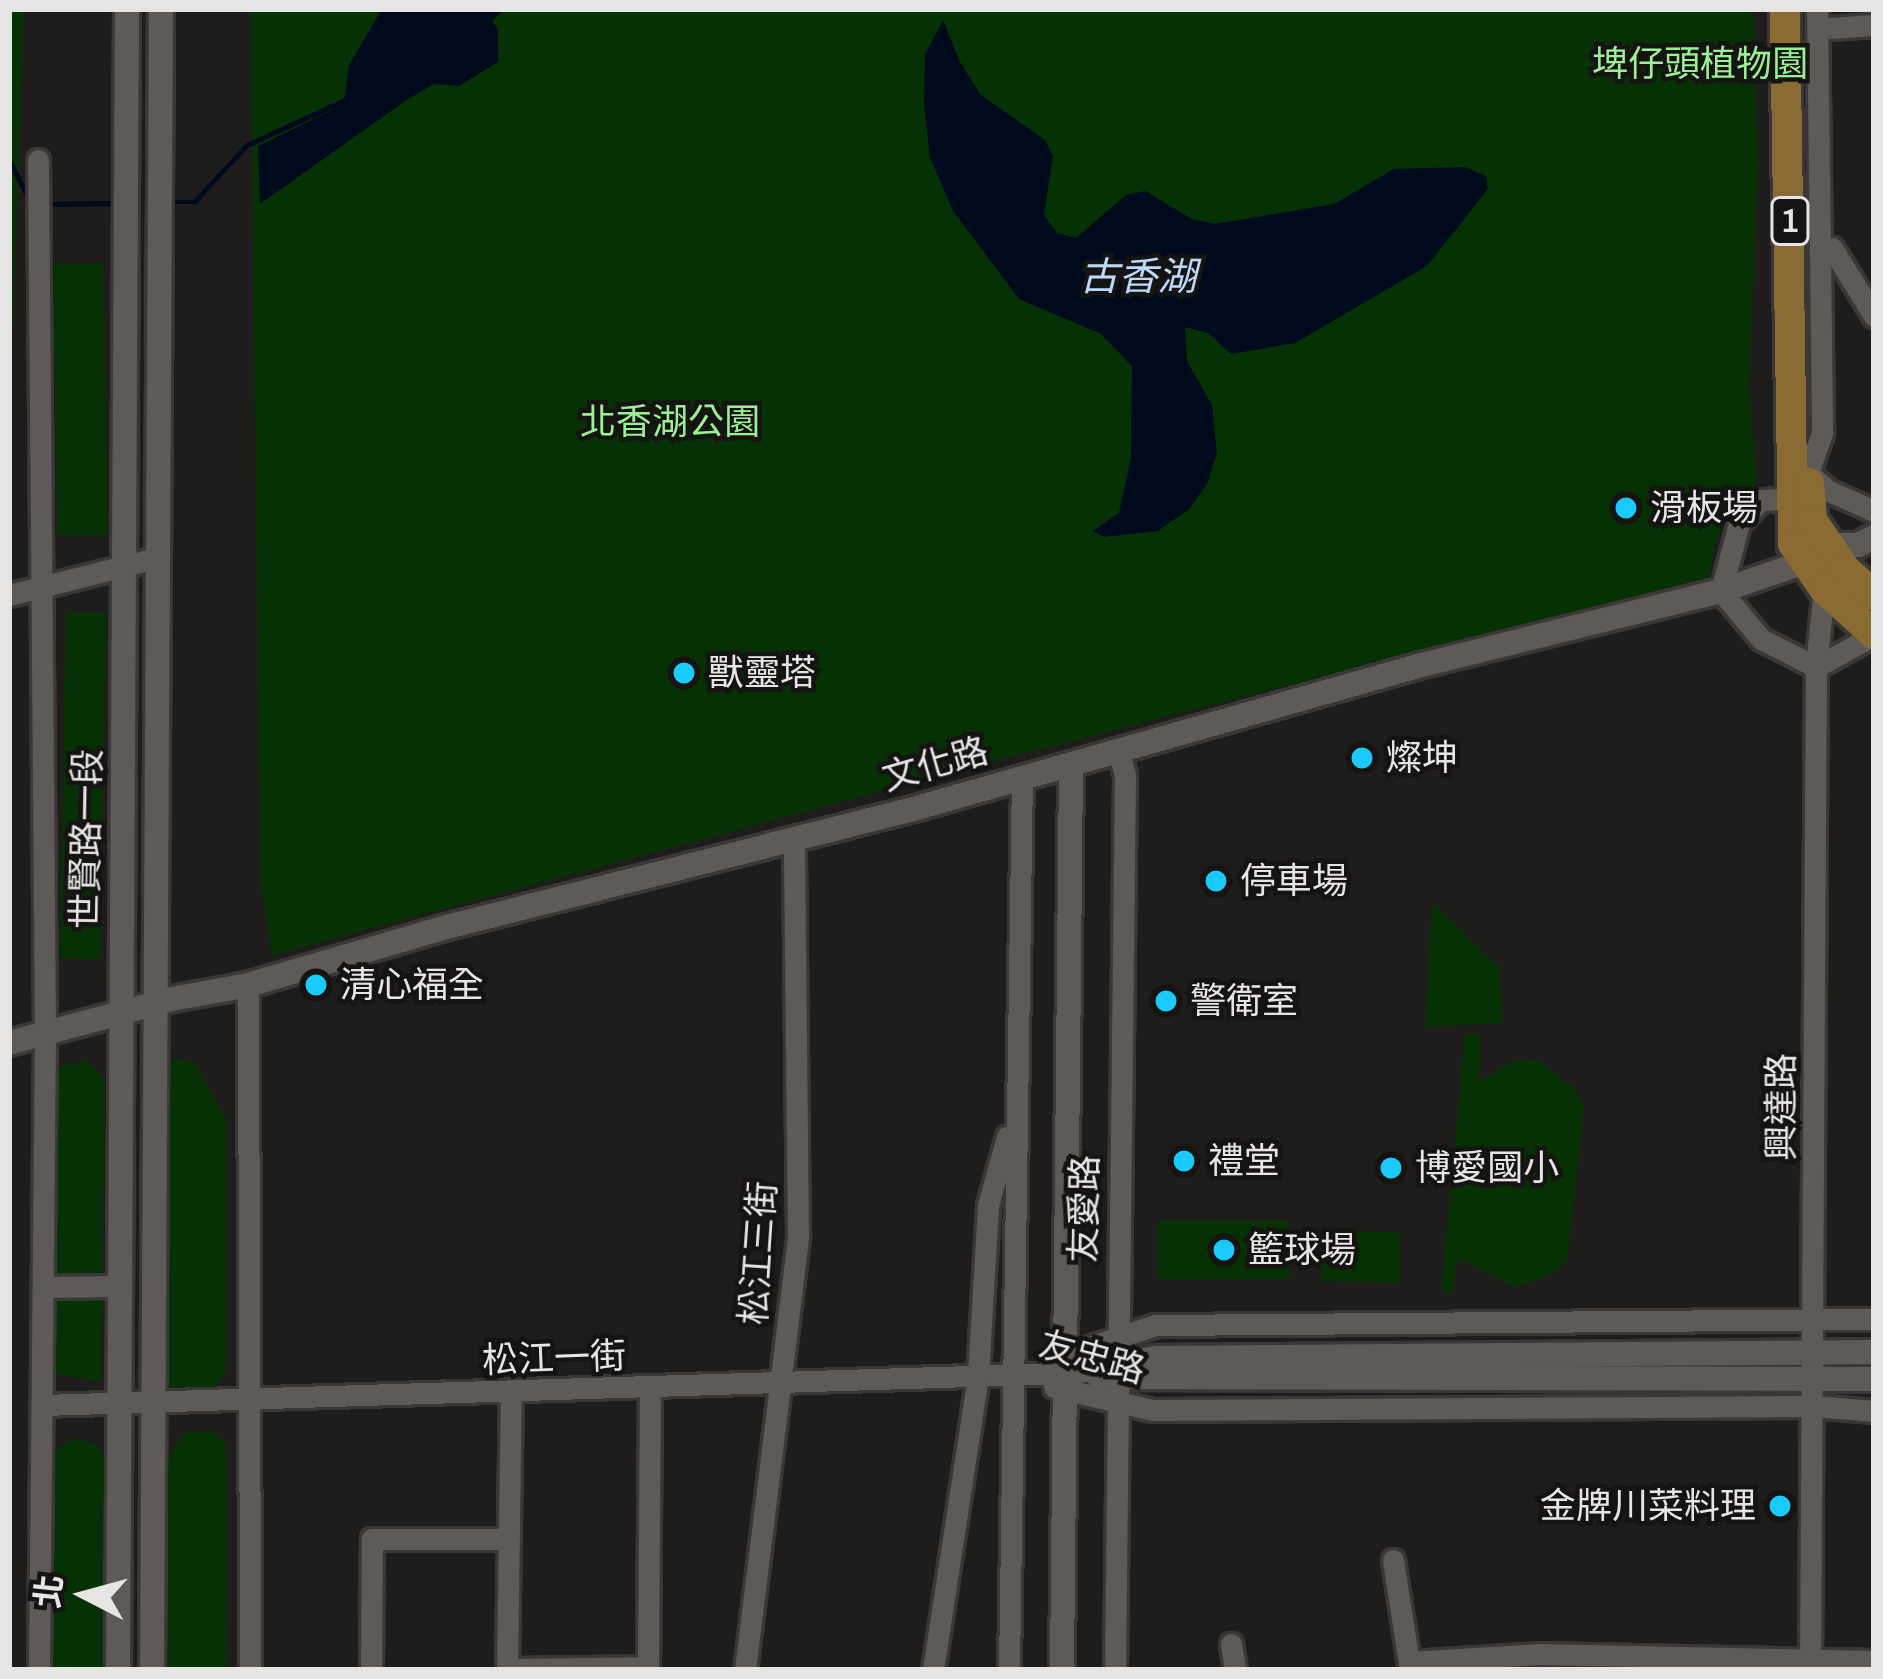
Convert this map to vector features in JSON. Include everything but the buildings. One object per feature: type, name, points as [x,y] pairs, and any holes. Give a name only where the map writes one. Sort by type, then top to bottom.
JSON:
[{"type":"main road","name":"1","points":[[1785,9],[1802,433]]},
{"type":"main road","name":"1","points":[[1801,9],[1802,433],[1793,544],[1802,563]]},
{"type":"main road","name":"1","points":[[1799,482],[1813,520],[1845,569],[1874,595]]},
{"type":"main road","points":[[1802,563],[1874,635]]},
{"type":"street","name":"世賢路一段","points":[[118,1670],[118,1013],[128,565],[124,257],[128,9]]},
{"type":"street","name":"世賢路一段","points":[[152,1670],[161,9]]},
{"type":"street","points":[[1772,9],[1802,433]]},
{"type":"street","points":[[1802,433],[1823,18],[1874,25]]},
{"type":"street","name":"世賢路一段","points":[[38,160],[45,1033],[39,1670]]},
{"type":"street","points":[[1832,248],[1874,316]]},
{"type":"street","points":[[1874,511],[1799,482],[1761,500],[1739,523],[1721,591],[1761,639],[1816,667],[1874,635]]},
{"type":"street","name":"文化路","points":[[9,1043],[154,1004],[248,986],[443,928],[1071,765],[1418,666],[1721,591],[1802,563],[1830,545],[1858,545],[1874,537]]},
{"type":"street","name":"興達路","points":[[1810,1665],[1816,667],[1830,545]]},
{"type":"street","points":[[9,595],[156,558]]},
{"type":"street","name":"友愛路","points":[[1114,1670],[1125,775],[1118,751]]},
{"type":"street","name":"友愛路","points":[[1062,1670],[1071,765]]},
{"type":"street","name":"友愛路","points":[[1009,1670],[1022,776]]},
{"type":"street","name":"松江三街","points":[[745,1670],[798,1236],[794,838]]},
{"type":"street","points":[[248,986],[250,1670]]},
{"type":"street","points":[[933,1670],[978,1375],[988,1205],[1016,1105]]},
{"type":"street","points":[[44,1287],[118,1286]]},
{"type":"street","name":"友忠路","points":[[1066,1373],[1117,1335],[1156,1325],[1874,1319]]},
{"type":"street","name":"友忠路","points":[[1116,1382],[1156,1358],[1874,1352]]},
{"type":"street","name":"友忠路","points":[[1066,1373],[1116,1382],[1874,1379]]},
{"type":"street","name":"松江一街","points":[[43,1406],[1066,1373]]},
{"type":"street","name":"友忠路","points":[[1116,1382],[1152,1410],[1813,1406],[1874,1411]]},
{"type":"street","points":[[511,1393],[507,1669],[648,1667],[650,1388]]},
{"type":"street","points":[[371,1670],[372,1539],[506,1539]]},
{"type":"street","points":[[1393,1559],[1410,1666],[1538,1654],[1810,1665],[1874,1660]]},
{"type":"street","points":[[1231,1644],[1234,1670]]},
{"type":"green space","points":[[9,9],[24,9],[9,437]]},
{"type":"green space","name":"北香湖公園","points":[[251,9],[1753,9],[1758,161],[1749,388],[1757,483],[1740,495],[1714,544],[1710,577],[1001,759],[272,955],[260,879]]},
{"type":"green space","points":[[103,263],[108,535],[58,536],[53,264]]},
{"type":"green space","points":[[66,612],[106,613],[100,959],[60,958]]},
{"type":"green space","points":[[1432,903],[1499,967],[1503,1023],[1425,1027]]},
{"type":"green space","points":[[1465,1034],[1481,1034],[1479,1081],[1511,1062],[1537,1060],[1575,1089],[1584,1106],[1567,1262],[1543,1278],[1514,1287],[1458,1258],[1453,1294],[1441,1291]]},
{"type":"green space","points":[[173,1059],[194,1062],[226,1119],[226,1371],[210,1395],[175,1395],[165,1377],[167,1066]]},
{"type":"green space","points":[[89,1061],[105,1080],[101,1382],[53,1373],[54,1084],[61,1066]]},
{"type":"green space","name":"籃球場","points":[[1158,1221],[1289,1221],[1289,1279],[1158,1279]]},
{"type":"green space","name":"籃球場","points":[[1322,1231],[1401,1232],[1400,1282],[1321,1281]]},
{"type":"green space","points":[[215,1431],[226,1445],[227,1670],[165,1670],[168,1459],[184,1432]]},
{"type":"green space","points":[[73,1438],[97,1444],[105,1460],[104,1670],[48,1670],[51,1454]]},
{"type":"water","points":[[382,9],[505,9],[492,21],[498,29],[498,62],[459,86],[434,84],[408,99],[260,204],[258,146],[344,104],[349,65]]},
{"type":"water","name":"古香湖","points":[[943,20],[960,62],[981,95],[1045,140],[1053,156],[1044,215],[1057,233],[1076,238],[1126,195],[1145,191],[1192,219],[1215,224],[1334,204],[1394,169],[1465,167],[1486,176],[1488,189],[1427,266],[1295,343],[1231,354],[1208,333],[1185,327],[1187,361],[1212,405],[1217,453],[1207,484],[1189,509],[1158,531],[1104,537],[1093,531],[1119,513],[1131,457],[1132,366],[1101,334],[1019,299],[953,211],[930,158],[924,104],[925,54]]},
{"type":"waterway","points":[[169,202],[194,202],[247,145],[345,100]]},
{"type":"waterway","points":[[9,159],[32,205]]},
{"type":"waterway","points":[[43,204],[116,203]]},
{"type":"place","name":"滑板場","points":[[1626,508]]},
{"type":"place","name":"獸靈塔","points":[[684,673]]},
{"type":"place","name":"燦坤","points":[[1362,758]]},
{"type":"place","name":"停車場","points":[[1216,881]]},
{"type":"place","name":"清心福全","points":[[316,985]]},
{"type":"place","name":"警衛室","points":[[1166,1001]]},
{"type":"place","name":"禮堂","points":[[1184,1161]]},
{"type":"place","name":"博愛國小","points":[[1391,1168]]},
{"type":"place","name":"籃球場","points":[[1224,1250]]},
{"type":"place","name":"金牌川菜料理","points":[[1780,1506]]},
{"type":"park label","name":"埤仔頭植物園","points":[[1700,64]]}]
